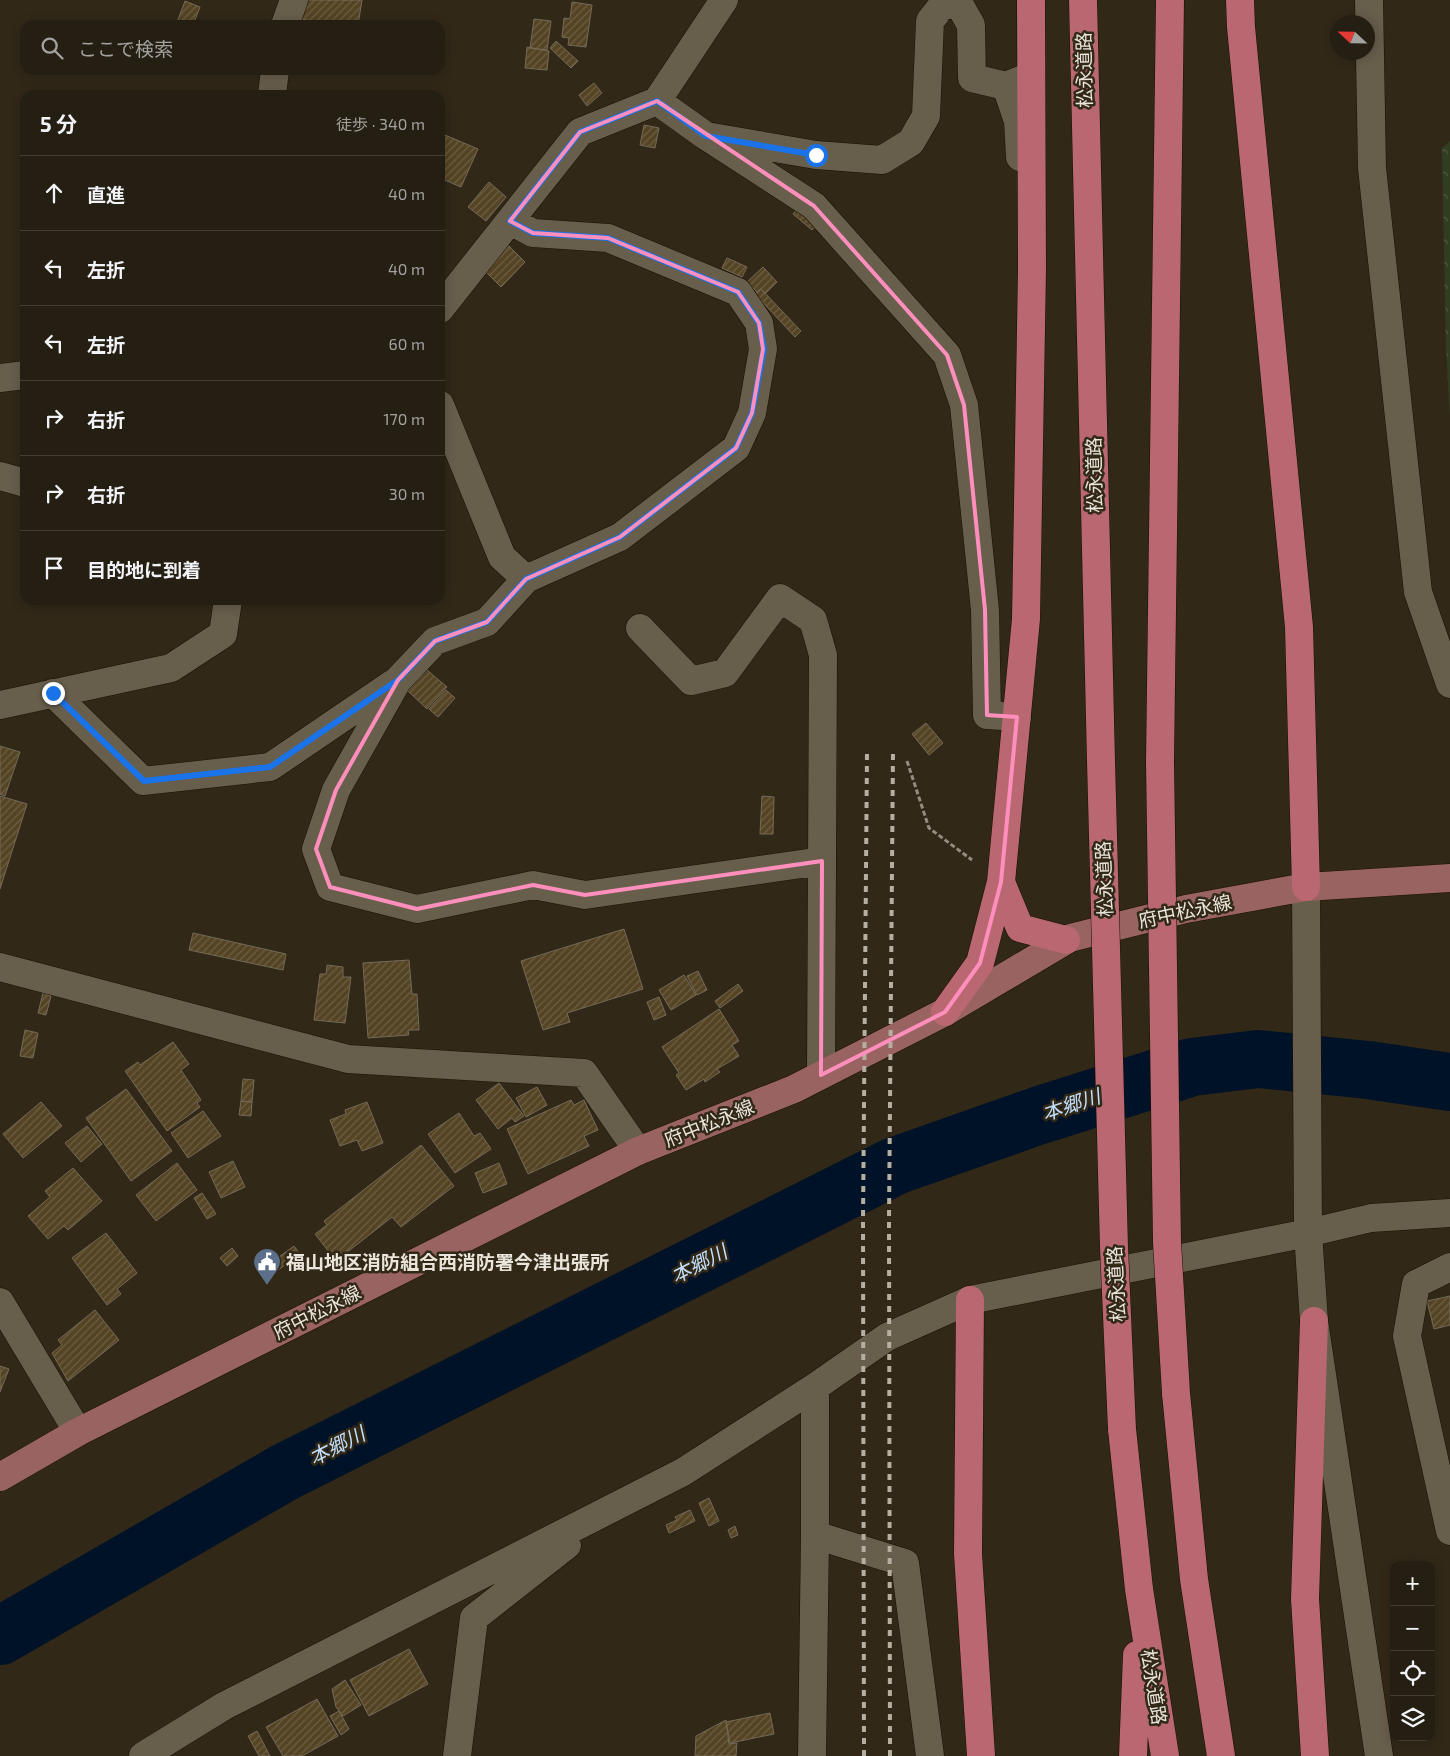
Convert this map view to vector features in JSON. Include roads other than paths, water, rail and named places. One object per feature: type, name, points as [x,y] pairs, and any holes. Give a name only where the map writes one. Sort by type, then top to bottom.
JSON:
[{"type":"highway","points":[[946,1012],[980,963],[1001,882],[1026,619],[1032,270],[1031,0]]},
{"type":"highway","name":"松永道路","points":[[1083,0],[1114,1247],[1122,1429],[1138,1589],[1165,1756]]},
{"type":"highway","points":[[1170,0],[1160,762],[1167,1242],[1176,1393],[1194,1579],[1221,1756]]},
{"type":"highway","points":[[1240,0],[1299,627],[1306,887]]},
{"type":"highway","points":[[1001,882],[1020,928],[1066,940]]},
{"type":"highway","points":[[970,1300],[968,1554],[981,1756]]},
{"type":"highway","points":[[1314,1321],[1304,1600],[1315,1756]]},
{"type":"highway","points":[[1133,1756],[1138,1589]]},
{"type":"main road","name":"府中松永線","points":[[0,1477],[78,1432],[638,1151],[794,1089],[946,1012],[1066,940],[1186,909],[1306,887],[1450,878]]},
{"type":"street","points":[[287,20],[294,0]]},
{"type":"street","points":[[445,303],[580,132],[657,101],[724,0]]},
{"type":"street","points":[[1369,0],[1372,168],[1418,592],[1450,684]]},
{"type":"street","points":[[706,136],[816,155],[882,160],[911,142],[926,116],[930,21],[941,7],[958,2],[971,25],[972,78],[1006,86],[1032,76]]},
{"type":"street","points":[[273,90],[275,75]]},
{"type":"street","points":[[1006,86],[1018,121],[1022,202],[1032,270]]},
{"type":"street","points":[[657,101],[706,136],[814,206],[946,355],[964,405],[985,610],[987,715],[1017,717]]},
{"type":"street","points":[[53,693],[144,781],[270,767],[398,680],[435,641],[487,622],[526,579],[620,537],[736,448],[752,413],[764,349],[759,323],[738,292],[608,238],[533,233],[510,221]]},
{"type":"street","points":[[0,378],[20,376]]},
{"type":"street","points":[[445,417],[502,557],[526,579]]},
{"type":"street","points":[[0,476],[20,482]]},
{"type":"street","points":[[640,628],[691,681],[725,673],[780,598],[813,620],[824,655],[821,1075]]},
{"type":"street","points":[[0,705],[171,668],[223,634],[227,605]]},
{"type":"street","points":[[398,680],[336,790],[316,848],[330,887],[417,909],[533,885],[585,894],[822,861]]},
{"type":"street","points":[[1306,887],[1307,1184],[1308,1233],[1314,1321],[1379,1756]]},
{"type":"street","points":[[0,967],[348,1059],[584,1073],[638,1151]]},
{"type":"street","points":[[143,1756],[224,1706],[683,1472],[815,1387],[887,1337],[970,1300],[1308,1233],[1372,1218],[1450,1213]]},
{"type":"street","points":[[1450,1267],[1416,1284],[1407,1336],[1450,1531]]},
{"type":"street","points":[[0,1302],[78,1432]]},
{"type":"street","points":[[812,1756],[815,1387]]},
{"type":"street","points":[[457,1756],[474,1618],[616,1507]]},
{"type":"street","points":[[815,1535],[905,1563],[930,1756]]},
{"type":"waterway","name":"本郷川","points":[[0,1636],[285,1472],[895,1166],[1037,1116],[1192,1067],[1258,1059],[1368,1070],[1450,1082]]},
{"type":"railway","points":[[890,1756],[889,1221],[893,751]]},
{"type":"railway","points":[[864,1756],[863,1222],[867,753]]},
{"type":"place","name":"福山地区消防組合西消防署今津出張所","points":[[267,1286]]}]
